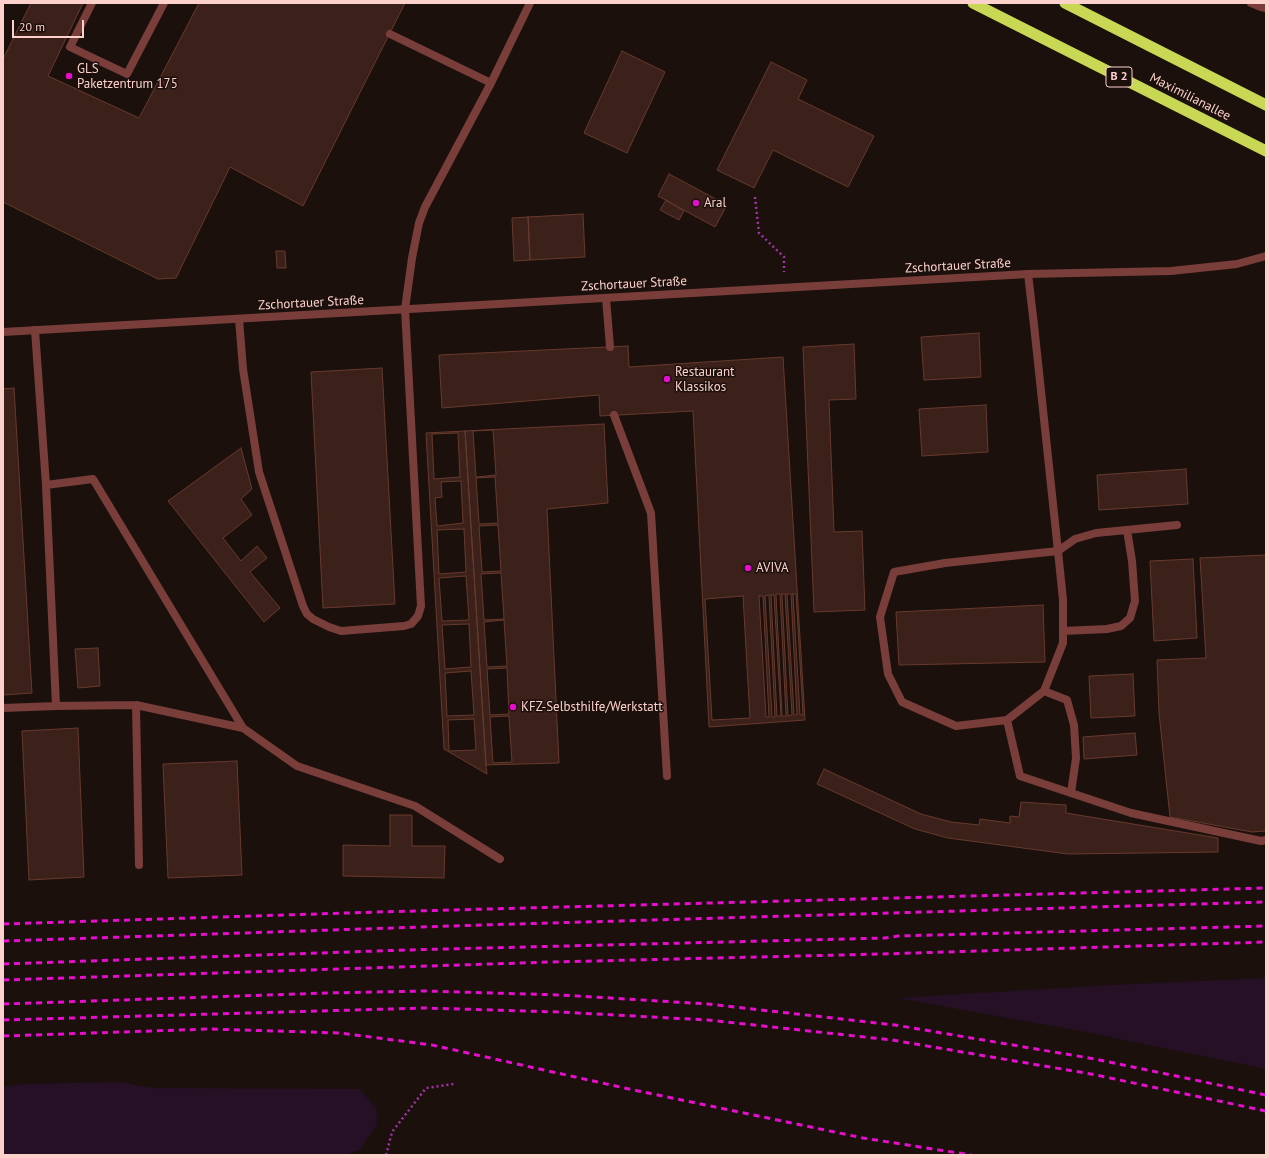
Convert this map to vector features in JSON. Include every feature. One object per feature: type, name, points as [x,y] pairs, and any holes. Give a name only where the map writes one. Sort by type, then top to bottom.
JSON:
[{"type":"highway","name":"Maximilianallee","points":[[973,3],[1266,151]]},
{"type":"highway","points":[[1065,3],[1266,105]]},
{"type":"street","points":[[92,3],[70,47],[126,74],[164,3]]},
{"type":"street","points":[[239,319],[243,369],[259,472],[303,606],[307,614],[329,628],[341,631],[404,626],[411,624],[420,612],[421,606],[405,309],[412,258],[419,223],[425,207],[491,83],[530,3]]},
{"type":"street","points":[[1251,3],[1266,8]]},
{"type":"street","points":[[390,34],[491,83]]},
{"type":"street","name":"Zschortauer Straße","points":[[3,332],[1028,274],[1170,271],[1238,264],[1266,256]]},
{"type":"street","points":[[1028,274],[1058,551],[1063,600],[1063,643],[1044,691],[1007,720],[956,726],[902,702],[888,674],[880,617],[894,572],[944,563],[1058,551],[1075,539],[1096,533],[1176,525]]},
{"type":"street","points":[[606,298],[610,347]]},
{"type":"street","points":[[35,330],[46,485],[56,706]]},
{"type":"street","points":[[614,415],[651,513],[667,776]]},
{"type":"street","points":[[46,485],[92,478],[243,728],[296,766],[415,806],[500,858]]},
{"type":"street","points":[[1064,631],[1107,629],[1121,626],[1130,618],[1134,601],[1132,561],[1127,530]]},
{"type":"street","points":[[1044,691],[1067,700],[1074,725],[1076,758],[1071,793]]},
{"type":"street","points":[[3,708],[136,705],[243,728]]},
{"type":"street","points":[[136,705],[139,865]]},
{"type":"street","points":[[1007,720],[1020,776],[1131,813],[1261,841],[1266,840]]},
{"type":"path","points":[[755,197],[759,233],[784,257],[784,288]]},
{"type":"path","points":[[386,1155],[392,1132],[426,1088],[454,1084]]},
{"type":"shaded area","points":[[1266,978],[1266,1069],[1086,1032],[897,998],[1112,985]]},
{"type":"shaded area","points":[[119,1082],[152,1088],[359,1089],[376,1107],[377,1124],[360,1150],[343,1155],[3,1155],[3,1087],[25,1084]]},
{"type":"building","points":[[31,3],[83,3],[48,76],[139,118],[199,3],[405,3],[303,206],[230,167],[176,278],[158,279],[3,202],[3,59]]},
{"type":"building","points":[[622,51],[665,72],[627,153],[584,133]]},
{"type":"building","name":"Aral","points":[[771,62],[807,80],[798,99],[874,136],[848,187],[773,150],[754,188],[717,170]]},
{"type":"building","name":"Aral","points":[[669,174],[727,205],[715,227],[658,196]]},
{"type":"building","points":[[666,200],[684,211],[679,220],[660,210]]},
{"type":"building","points":[[583,214],[585,257],[530,260],[528,217]]},
{"type":"building","points":[[528,217],[530,260],[514,261],[512,218]]},
{"type":"building","points":[[276,251],[285,251],[286,268],[277,268]]},
{"type":"building","points":[[979,333],[981,377],[924,380],[921,337]]},
{"type":"building","points":[[854,344],[856,399],[829,400],[834,532],[862,531],[865,610],[814,612],[803,347]]},
{"type":"building","name":"AVIVA","points":[[628,346],[629,367],[783,357],[805,720],[709,727],[693,411],[600,416],[599,395],[442,408],[439,355]]},
{"type":"building","points":[[382,368],[395,604],[323,608],[311,372]]},
{"type":"building","points":[[14,388],[32,693],[3,695],[3,389]]},
{"type":"building","points":[[986,405],[988,452],[922,456],[919,409]]},
{"type":"building","points":[[604,424],[608,503],[547,509],[559,763],[486,765],[465,431]]},
{"type":"building","points":[[493,430],[496,475],[476,477],[473,431]]},
{"type":"building","points":[[465,431],[487,774],[444,749],[426,433]]},
{"type":"building","points":[[458,433],[460,477],[434,479],[432,434]]},
{"type":"building","points":[[241,448],[252,489],[241,499],[252,515],[223,538],[241,561],[257,546],[267,558],[250,572],[280,608],[264,622],[168,501]]},
{"type":"building","points":[[1186,469],[1188,504],[1099,510],[1097,475]]},
{"type":"building","points":[[495,477],[498,523],[479,524],[476,478]]},
{"type":"building","points":[[461,481],[463,523],[437,526],[435,498],[442,497],[441,482]]},
{"type":"building","points":[[498,525],[501,571],[482,572],[479,526]]},
{"type":"building","points":[[464,529],[466,572],[439,574],[437,530]]},
{"type":"building","points":[[1266,555],[1266,831],[1252,832],[1170,817],[1159,713],[1157,660],[1206,658],[1200,558]]},
{"type":"building","points":[[1193,559],[1197,638],[1154,641],[1150,561]]},
{"type":"building","points":[[501,573],[504,619],[484,620],[481,574]]},
{"type":"building","points":[[466,576],[469,620],[442,621],[439,578]]},
{"type":"building","points":[[776,594],[780,594],[786,716],[782,716]]},
{"type":"building","points":[[782,594],[785,594],[792,715],[788,716]]},
{"type":"building","points":[[787,594],[791,594],[797,715],[794,715]]},
{"type":"building","points":[[793,594],[796,594],[803,715],[800,715]]},
{"type":"building","points":[[769,595],[775,717],[772,717],[765,596]]},
{"type":"building","points":[[771,595],[774,595],[781,716],[777,716]]},
{"type":"building","points":[[743,596],[750,718],[712,720],[705,599]]},
{"type":"building","points":[[759,596],[763,596],[769,717],[766,717]]},
{"type":"building","points":[[1043,605],[1045,662],[899,665],[896,612]]},
{"type":"building","points":[[504,620],[507,666],[487,667],[484,622]]},
{"type":"building","points":[[469,624],[471,667],[445,669],[442,625]]},
{"type":"building","points":[[98,648],[100,686],[78,688],[75,649]]},
{"type":"building","points":[[507,668],[509,714],[490,715],[487,669]]},
{"type":"building","points":[[471,671],[474,715],[447,716],[445,673]]},
{"type":"building","points":[[1133,674],[1135,716],[1091,718],[1089,676]]},
{"type":"building","points":[[509,716],[512,762],[493,763],[490,717]]},
{"type":"building","points":[[474,719],[476,750],[449,751],[448,720]]},
{"type":"building","points":[[78,728],[84,877],[29,880],[22,731]]},
{"type":"building","points":[[1135,733],[1137,755],[1084,759],[1083,737]]},
{"type":"building","points":[[237,761],[242,875],[168,878],[163,764]]},
{"type":"building","points":[[824,769],[921,814],[951,822],[979,825],[980,819],[1010,823],[1010,816],[1019,817],[1021,802],[1066,805],[1066,813],[1218,838],[1218,852],[1068,854],[948,838],[915,829],[817,784]]},
{"type":"building","points":[[390,815],[412,815],[412,846],[445,846],[444,878],[343,876],[343,845],[390,846]]},
{"type":"railway","points":[[3,924],[378,912],[1266,888]]},
{"type":"railway","points":[[3,941],[482,925],[1266,902]]},
{"type":"railway","points":[[3,964],[405,950],[885,938],[898,936],[1266,926]]},
{"type":"railway","points":[[3,980],[551,962],[882,954],[1266,942]]},
{"type":"railway","points":[[3,1004],[426,991],[561,995],[708,1004],[895,1025],[1095,1059],[1266,1095]]},
{"type":"railway","points":[[3,1020],[425,1008],[559,1012],[708,1020],[892,1040],[1091,1074],[1266,1111]]},
{"type":"railway","points":[[3,1036],[209,1029],[340,1033],[432,1045],[629,1089],[863,1138],[971,1155]]},
{"type":"place","name":"GLS Paketzentrum 175","points":[[69,76]]},
{"type":"place","name":"Aral","points":[[696,203]]},
{"type":"place","name":"Restaurant Klassikos","points":[[667,379]]},
{"type":"place","name":"AVIVA","points":[[748,568]]},
{"type":"place","name":"KFZ-Selbsthilfe/Werkstatt","points":[[513,707]]}]
